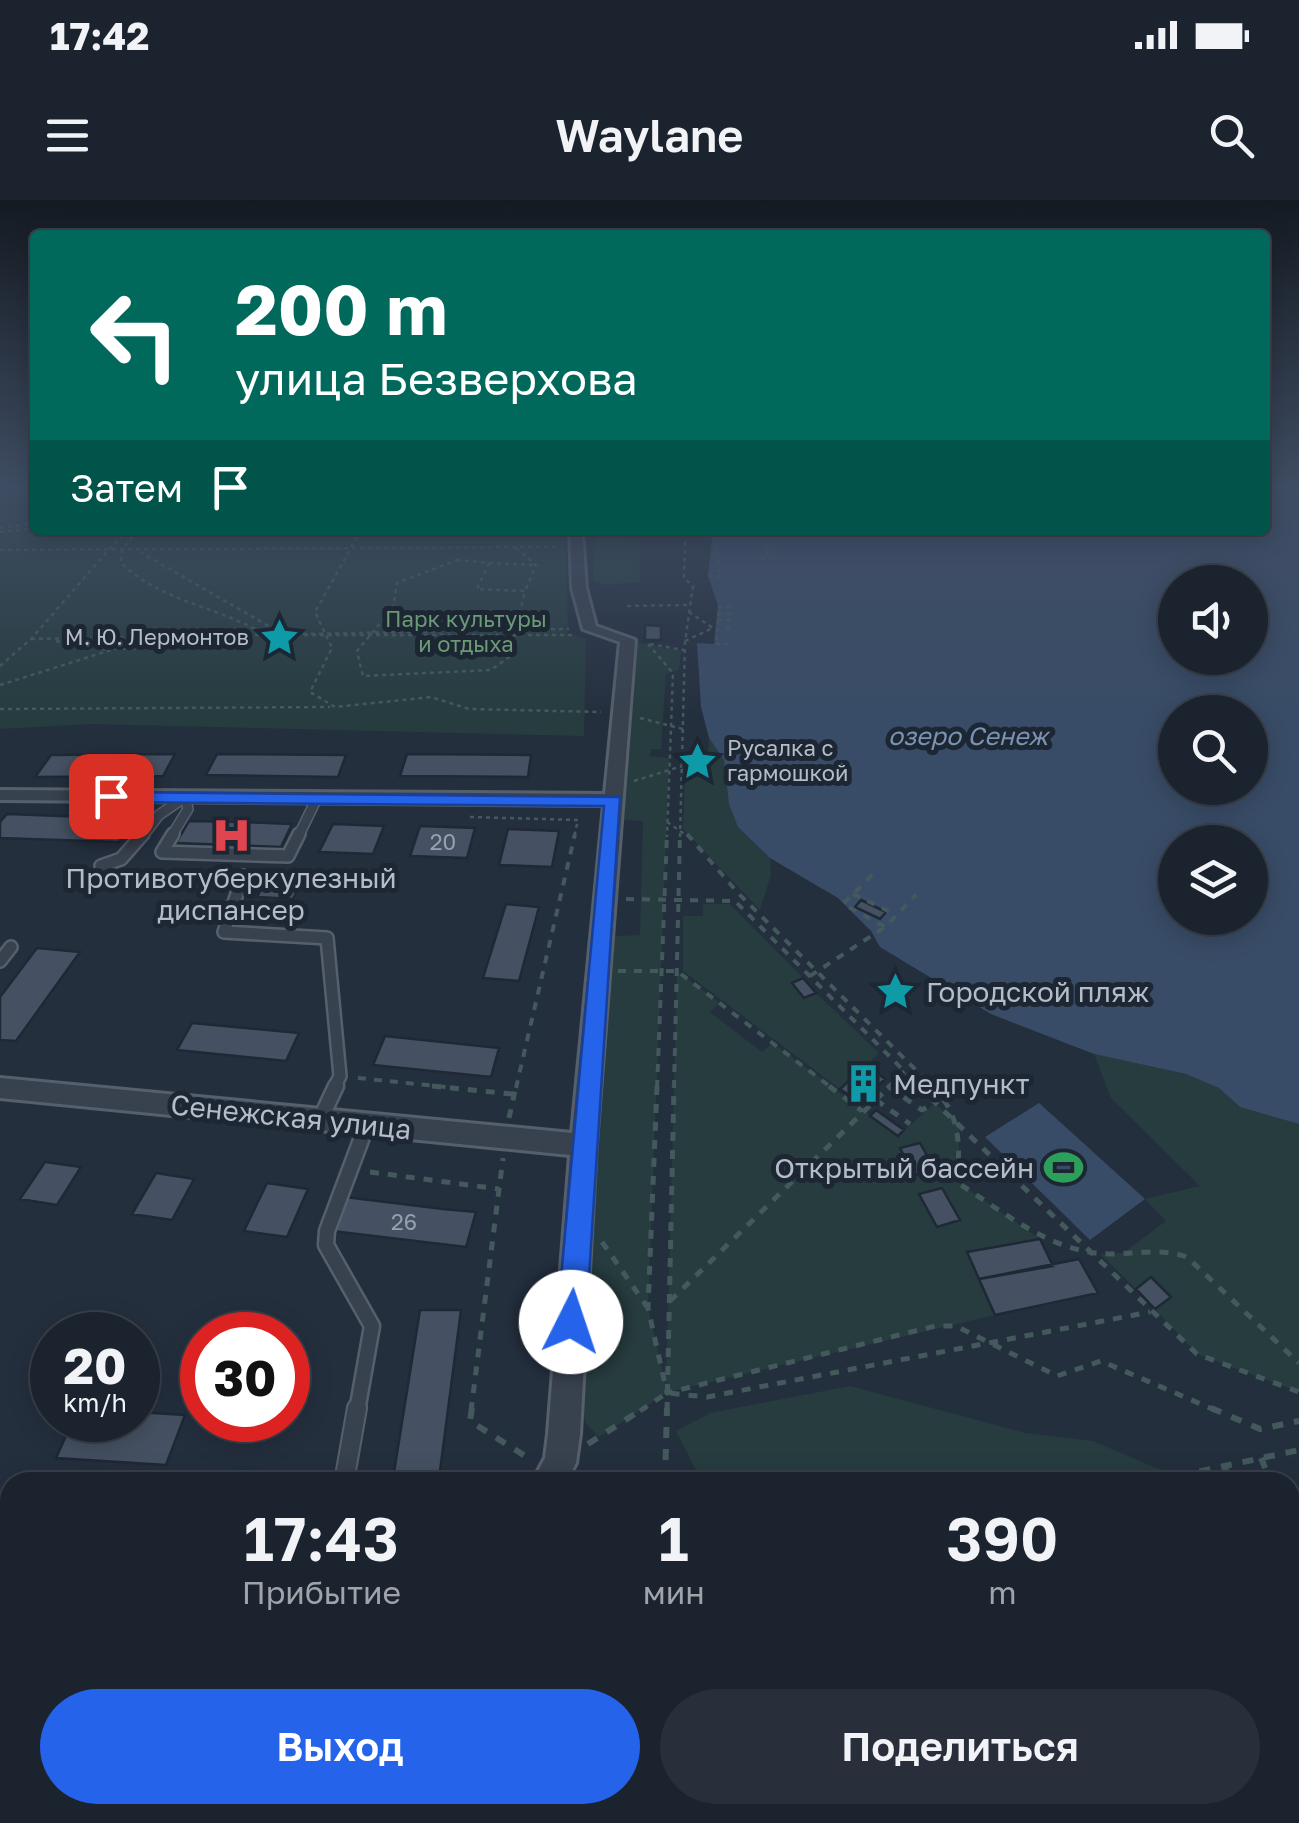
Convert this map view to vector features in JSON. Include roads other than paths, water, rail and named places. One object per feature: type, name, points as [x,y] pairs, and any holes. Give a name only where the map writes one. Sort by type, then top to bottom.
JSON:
[{"type":"street","points":[[554,1472],[628,640],[590,628],[579,588],[578,563]]},
{"type":"street","points":[[0,795],[317,798],[615,793]]},
{"type":"street","name":"Сенежская улица","points":[[0,1088],[583,1146]]},
{"type":"lane","points":[[101,866],[118,863],[130,855],[158,816],[186,796],[188,809],[162,852],[288,856],[317,798]]},
{"type":"lane","points":[[243,876],[224,932],[327,938],[340,1076],[320,1120]]},
{"type":"lane","points":[[0,961],[11,947]]},
{"type":"lane","points":[[346,1472],[372,1326],[356,1291],[326,1246],[327,1230],[367,1124]]},
{"type":"water","name":"озеро Сенеж","points":[[709,563],[1299,563],[1299,1124],[1240,1107],[1219,1088],[1186,1074],[1094,1054],[991,1014],[880,947],[871,931],[838,898],[770,858],[738,827],[729,804],[724,760],[709,738],[701,707],[697,643],[714,644],[718,605],[708,576]]},
{"type":"water","name":"Открытый бассейн","points":[[1039,1103],[1145,1199],[1090,1240],[985,1137]]},
{"type":"place","name":"М. Ю. Лермонтов","points":[[279,637]]},
{"type":"place","name":"Русалка с гармошкой","points":[[697,761]]},
{"type":"place","name":"Противотуберкулезный диспансер","points":[[231,835]]},
{"type":"place","name":"Городской пляж","points":[[896,992]]},
{"type":"place","name":"Медпункт","points":[[863,1084]]},
{"type":"place","name":"Открытый бассейн","points":[[1064,1168]]},
{"type":"park label","name":"Парк культуры и отдыха","points":[[466,632]]}]
